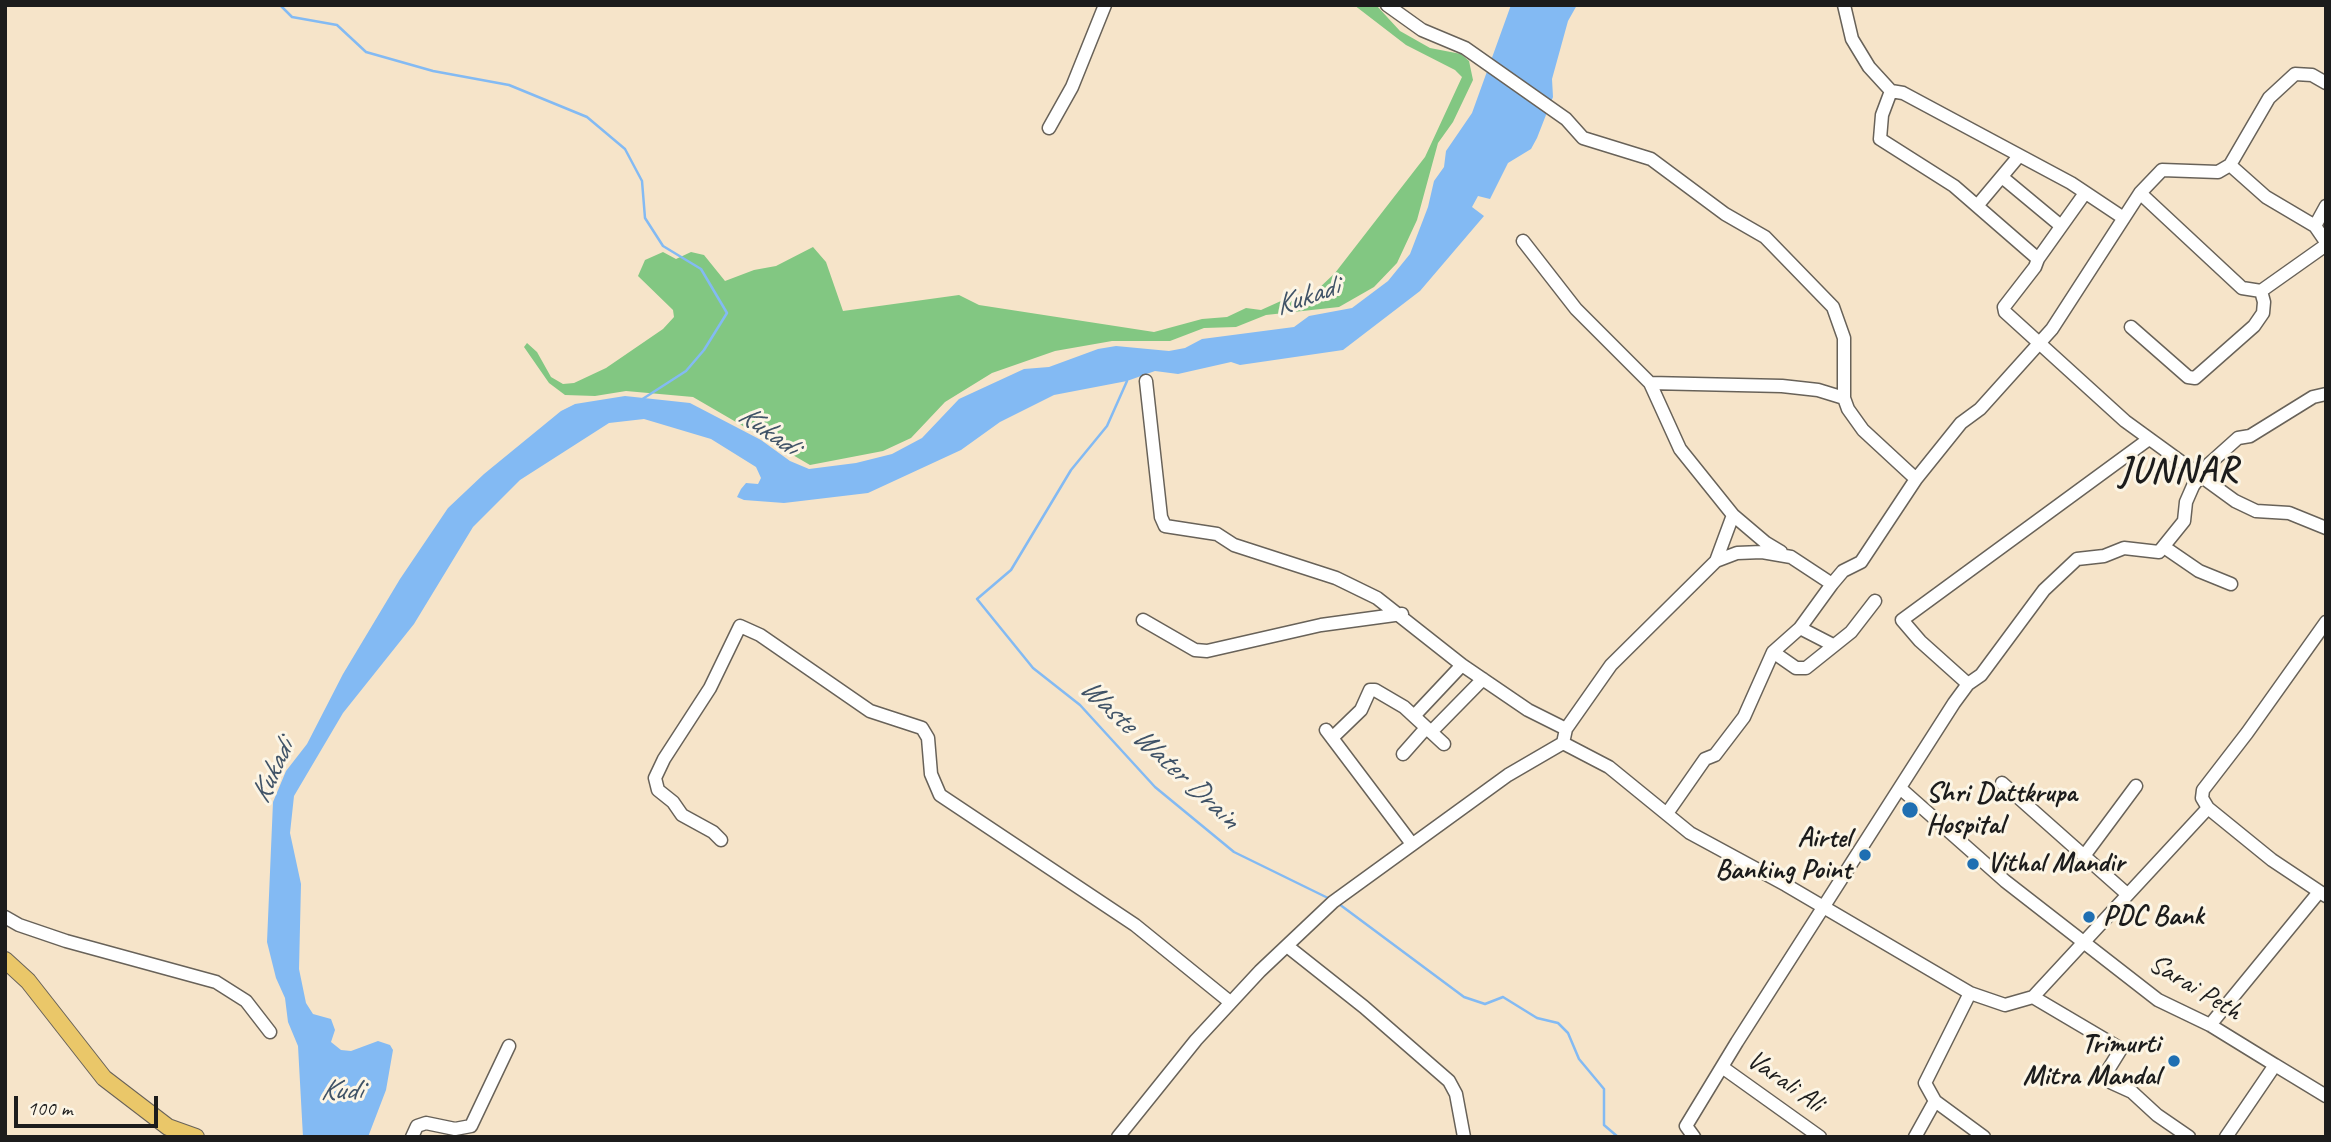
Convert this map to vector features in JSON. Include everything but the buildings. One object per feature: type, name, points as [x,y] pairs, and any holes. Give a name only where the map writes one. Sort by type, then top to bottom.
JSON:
[{"type":"main road","points":[[5,960],[28,981],[104,1078],[168,1127],[196,1137]]},
{"type":"street","points":[[1049,128],[1072,87],[1105,5]]},
{"type":"street","points":[[1387,5],[1422,30],[1465,48],[1566,119],[1575,132],[1590,141],[1651,159],[1773,245],[1833,307],[1840,321],[1846,358],[1844,398],[1863,430],[1916,479]]},
{"type":"street","points":[[1844,5],[1852,39],[1869,67],[1891,91],[1903,93],[2019,156],[2085,192],[2122,217]]},
{"type":"street","points":[[1668,812],[1705,759],[1715,755],[1744,717],[1773,652],[1800,628],[1843,571],[1861,562],[1916,479],[1961,423],[1980,409],[2040,343],[2071,301],[2122,217],[2140,193],[2162,170],[2218,172],[2230,165],[2269,99],[2295,74],[2312,75],[2326,83]]},
{"type":"street","points":[[1891,91],[1882,115],[1880,139],[1954,186],[2038,259]]},
{"type":"street","points":[[1978,206],[2019,156]]},
{"type":"street","points":[[2140,193],[2242,288],[2261,291],[2326,244],[2315,226],[2266,197],[2230,165]]},
{"type":"street","points":[[2001,177],[2061,226]]},
{"type":"street","points":[[2085,192],[2035,267],[2004,307],[2005,313],[2149,439],[2198,475],[2256,511],[2289,513],[2326,528]]},
{"type":"street","points":[[2315,226],[2326,206]]},
{"type":"street","points":[[1523,241],[1576,309],[1650,383],[1679,449],[1733,514],[1766,543],[1832,584]]},
{"type":"street","points":[[2131,327],[2188,377],[2195,378],[2254,326],[2263,313],[2261,291]]},
{"type":"street","points":[[1146,381],[1161,517],[1166,526],[1217,534],[1234,545],[1336,578],[1377,597],[1402,614],[1462,665],[1528,710],[1566,729]]},
{"type":"street","points":[[1650,383],[1782,386],[1818,390],[1844,398]]},
{"type":"street","points":[[1693,1137],[1686,1126],[1722,1067],[1968,684],[1981,675],[2019,620],[2070,562],[2112,554],[2124,548],[2153,554],[2164,547],[2184,521],[2186,502],[2198,475],[2234,441],[2250,436],[2313,397],[2326,394]]},
{"type":"street","points":[[1968,684],[1920,641],[1902,620],[2149,439]]},
{"type":"street","points":[[1118,1137],[1230,1002],[1333,902],[1508,775],[1563,743],[1566,729],[1611,664],[1716,561],[1733,514]]},
{"type":"street","points":[[2164,547],[2199,571],[2231,584]]},
{"type":"street","points":[[1716,561],[1750,552],[1791,557]]},
{"type":"street","points":[[1773,652],[1801,669],[1851,632],[1875,601]]},
{"type":"street","points":[[1143,620],[1195,650],[1208,651],[1321,625],[1402,614]]},
{"type":"street","points":[[2210,1025],[2322,894],[2272,860],[2208,808],[2202,798],[2203,789],[2326,622]]},
{"type":"street","points":[[721,840],[713,832],[682,815],[673,802],[658,790],[656,778],[664,759],[710,688],[740,626],[760,635],[870,711],[922,728],[928,738],[931,774],[940,795],[1130,920],[1230,1002]]},
{"type":"street","points":[[1800,628],[1833,645]]},
{"type":"street","points":[[2314,640],[2326,647]]},
{"type":"street","points":[[1414,716],[1462,665]]},
{"type":"street","points":[[1403,754],[1483,679]]},
{"type":"street","points":[[1412,844],[1329,734],[1361,710],[1370,690],[1375,690],[1414,716],[1444,744]]},
{"type":"street","points":[[1563,743],[1609,767],[1668,812],[1690,834],[1970,993],[2005,1005],[2033,997],[2208,808]]},
{"type":"street","points":[[2001,783],[2127,894]]},
{"type":"street","points":[[2084,856],[2136,786]]},
{"type":"street","name":"Sarai Peth","points":[[1900,788],[2005,881],[2158,1000],[2210,1025],[2326,1096]]},
{"type":"street","points":[[5,917],[19,925],[66,941],[216,982],[246,1001],[270,1032]]},
{"type":"street","points":[[1287,946],[1364,1007],[1449,1081],[1456,1094],[1464,1137]]},
{"type":"street","points":[[1970,993],[1925,1083],[1935,1101],[1984,1137]]},
{"type":"street","points":[[2033,997],[2121,1049],[2106,1077],[2110,1082],[2132,1093],[2157,1115],[2189,1137]]},
{"type":"street","points":[[412,1137],[418,1126],[426,1124],[455,1129],[471,1126],[509,1046]]},
{"type":"street","points":[[2226,1137],[2275,1065]]},
{"type":"street","name":"Varali Ali","points":[[1722,1067],[1819,1137]]},
{"type":"street","points":[[1915,1137],[1935,1101]]},
{"type":"green space","points":[[1354,5],[1376,5],[1400,31],[1430,48],[1461,54],[1469,61],[1473,80],[1453,122],[1438,143],[1417,220],[1397,263],[1374,287],[1339,307],[1266,315],[1236,327],[1204,328],[1170,341],[1112,341],[1055,351],[992,373],[945,402],[911,438],[883,451],[810,465],[693,397],[626,391],[595,396],[565,395],[549,383],[524,347],[527,343],[537,352],[551,377],[563,384],[574,383],[606,368],[663,329],[674,317],[673,310],[638,276],[645,260],[663,252],[676,259],[691,252],[704,255],[725,281],[754,270],[776,266],[813,247],[826,262],[843,311],[959,295],[979,305],[1154,332],[1202,319],[1227,317],[1246,308],[1261,310],[1292,296],[1317,290],[1335,273],[1425,157],[1462,77],[1455,70],[1406,45]]},
{"type":"water","name":"Kudi","points":[[1511,5],[1577,5],[1568,21],[1552,79],[1553,97],[1537,138],[1531,149],[1508,163],[1490,199],[1478,196],[1472,207],[1484,216],[1420,291],[1343,350],[1240,365],[1231,362],[1178,374],[1155,371],[1127,381],[1054,395],[1000,422],[961,450],[868,493],[784,503],[744,500],[737,497],[741,489],[746,483],[758,484],[761,478],[756,467],[711,439],[644,419],[609,423],[520,480],[473,527],[414,624],[343,713],[294,796],[290,833],[301,884],[299,969],[306,1003],[313,1014],[331,1019],[335,1030],[331,1042],[341,1050],[351,1051],[378,1041],[390,1045],[393,1050],[386,1090],[368,1137],[303,1137],[298,1046],[288,1022],[285,998],[276,978],[267,942],[273,802],[286,771],[307,744],[343,674],[400,579],[448,508],[484,474],[561,411],[575,404],[625,396],[690,403],[761,440],[790,461],[809,469],[856,463],[892,454],[922,438],[959,399],[1024,369],[1049,367],[1098,349],[1116,346],[1169,351],[1185,348],[1202,339],[1294,327],[1309,316],[1352,308],[1388,281],[1410,254],[1428,207],[1434,181],[1444,167],[1446,151],[1472,113]]},
{"type":"waterway","points":[[280,5],[292,17],[337,25],[366,52],[433,71],[509,85],[587,117],[625,149],[642,181],[645,218],[663,246],[701,269],[727,313],[704,350],[686,371],[641,400]]},
{"type":"waterway","name":"Waste Water Drain","points":[[1127,381],[1107,426],[1071,470],[1011,570],[977,599],[1033,668],[1080,705],[1155,787],[1234,852],[1330,899]]},
{"type":"waterway","name":"Waste Water Drain","points":[[1339,904],[1464,997],[1485,1004],[1503,997],[1537,1018],[1558,1023],[1568,1033],[1579,1059],[1604,1089],[1604,1125],[1618,1137]]},
{"type":"place","name":"Shri Dattkrupa Hospital","points":[[1910,810]]},
{"type":"place","name":"Airtel Banking Point","points":[[1865,855]]},
{"type":"place","name":"Vithal Mandir","points":[[1973,864]]},
{"type":"place","name":"PDC Bank","points":[[2089,917]]},
{"type":"place","name":"Trimurti Mitra Mandal","points":[[2174,1061]]},
{"type":"district","name":"JUNNAR","points":[[2179,472]]},
{"type":"water label","name":"Kukadi","points":[[1307,297]]},
{"type":"water label","name":"Kukadi","points":[[768,431]]},
{"type":"water label","name":"Kukadi","points":[[273,772]]}]
